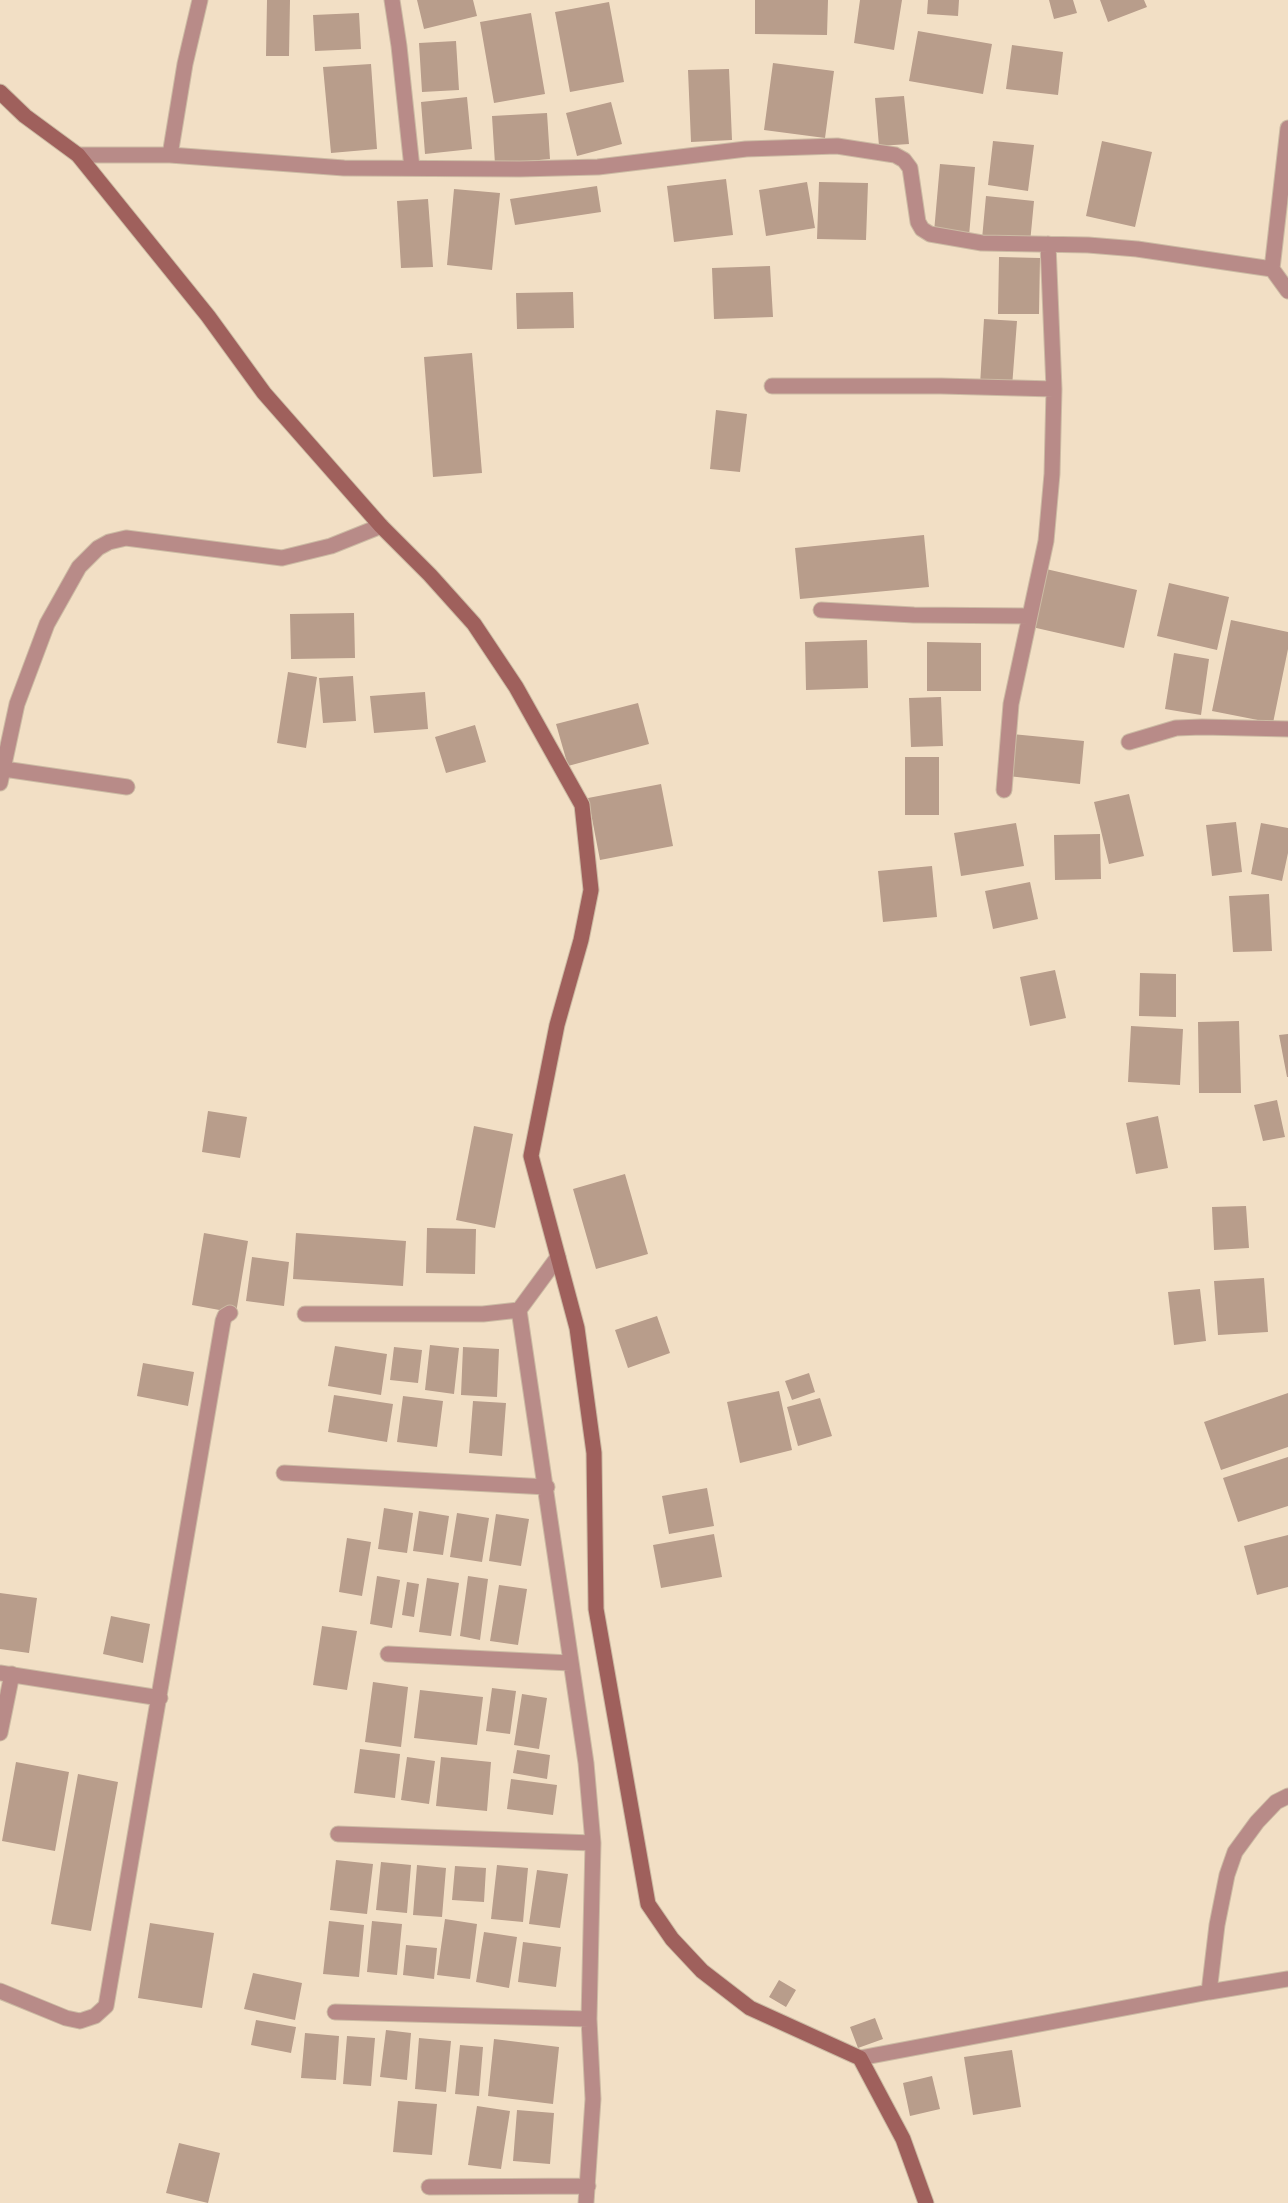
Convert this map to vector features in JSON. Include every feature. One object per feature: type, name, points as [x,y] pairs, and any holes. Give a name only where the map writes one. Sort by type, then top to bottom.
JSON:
[{"type":"street","points":[[170,155],[185,64],[200,0]]},
{"type":"street","points":[[392,0],[412,168]]},
{"type":"street","points":[[0,92],[25,116],[78,155],[208,316],[264,393],[381,526],[430,575],[474,624],[516,687],[582,805],[591,890],[581,940],[557,1025],[531,1156],[577,1328],[594,1453],[596,1609],[648,1904],[672,1939],[702,1971],[750,2008],[860,2058],[1288,1978]]},
{"type":"street","points":[[1288,128],[1272,269],[1288,291]]},
{"type":"street","points":[[78,155],[170,155],[344,168],[598,167],[746,149],[837,146],[895,155],[904,160],[910,168],[918,222],[922,229],[930,234],[982,243],[1137,249],[1272,269]]},
{"type":"street","points":[[1004,790],[1011,704],[1046,541],[1052,474],[1054,389],[1048,244]]},
{"type":"street","points":[[772,386],[1054,389]]},
{"type":"street","points":[[127,787],[2,776],[17,704],[47,624],[79,567],[98,548],[109,542],[126,538],[282,558],[331,546],[381,526]]},
{"type":"street","points":[[821,610],[914,615],[1030,616]]},
{"type":"street","points":[[1129,742],[1176,728],[1288,729]]},
{"type":"street","points":[[558,1257],[519,1310],[547,1487],[570,1663],[586,1763],[593,1843],[589,2019],[593,2099],[586,2203]]},
{"type":"street","points":[[304,1314],[483,1314],[519,1310]]},
{"type":"street","points":[[0,1991],[66,2018],[80,2021],[95,2016],[106,2006],[223,1321],[230,1313]]},
{"type":"street","points":[[284,1473],[547,1487]]},
{"type":"street","points":[[388,1654],[570,1663]]},
{"type":"street","points":[[0,1732],[6,1674],[160,1698]]},
{"type":"street","points":[[1209,1992],[1217,1925],[1227,1875],[1235,1851],[1276,1802],[1288,1796]]},
{"type":"street","points":[[338,1834],[593,1843]]},
{"type":"street","points":[[335,2012],[589,2019]]},
{"type":"street","points":[[860,2058],[903,2139],[926,2203]]},
{"type":"street","points":[[429,2187],[588,2186]]},
{"type":"building","points":[[267,0],[290,0],[289,56],[266,56]]},
{"type":"building","points":[[417,0],[473,0],[477,16],[424,29]]},
{"type":"building","points":[[755,0],[828,0],[827,35],[755,34]]},
{"type":"building","points":[[860,0],[902,0],[894,50],[854,43]]},
{"type":"building","points":[[928,0],[959,0],[958,16],[927,14]]},
{"type":"building","points":[[1049,0],[1073,0],[1077,13],[1054,19]]},
{"type":"building","points":[[1100,0],[1144,0],[1147,7],[1108,22]]},
{"type":"building","points":[[609,2],[624,82],[570,92],[555,12]]},
{"type":"building","points":[[359,13],[361,49],[315,51],[313,15]]},
{"type":"building","points":[[531,13],[545,94],[494,103],[480,22]]},
{"type":"building","points":[[918,31],[992,44],[983,94],[909,81]]},
{"type":"building","points":[[456,41],[459,90],[422,92],[419,43]]},
{"type":"building","points":[[1012,45],[1063,52],[1058,95],[1006,89]]},
{"type":"building","points":[[773,63],[834,71],[825,138],[764,130]]},
{"type":"building","points":[[371,64],[377,149],[331,153],[323,67]]},
{"type":"building","points":[[729,69],[732,140],[691,142],[688,70]]},
{"type":"building","points":[[904,96],[909,144],[879,146],[875,98]]},
{"type":"building","points":[[467,97],[472,149],[425,154],[421,102]]},
{"type":"building","points":[[611,102],[622,144],[577,156],[566,113]]},
{"type":"building","points":[[547,113],[550,159],[495,164],[492,116]]},
{"type":"building","points":[[993,141],[1034,145],[1028,191],[988,185]]},
{"type":"building","points":[[1102,141],[1152,152],[1135,227],[1086,216]]},
{"type":"building","points":[[940,164],[975,167],[969,236],[934,232]]},
{"type":"building","points":[[726,179],[733,235],[674,242],[667,186]]},
{"type":"building","points":[[807,182],[815,228],[766,236],[759,190]]},
{"type":"building","points":[[819,182],[868,183],[866,240],[817,239]]},
{"type":"building","points":[[597,186],[601,212],[515,225],[510,199]]},
{"type":"building","points":[[454,189],[500,193],[492,270],[447,265]]},
{"type":"building","points":[[986,196],[1034,201],[1030,243],[982,239]]},
{"type":"building","points":[[428,199],[433,267],[401,268],[397,201]]},
{"type":"building","points":[[999,257],[1040,258],[1039,314],[998,314]]},
{"type":"building","points":[[770,266],[773,317],[714,319],[712,268]]},
{"type":"building","points":[[573,292],[574,328],[517,329],[516,293]]},
{"type":"building","points":[[984,319],[1017,321],[1012,387],[980,385]]},
{"type":"building","points":[[472,353],[482,473],[433,477],[424,357]]},
{"type":"building","points":[[716,410],[747,414],[740,472],[710,469]]},
{"type":"building","points":[[924,535],[929,587],[800,599],[795,548]]},
{"type":"building","points":[[1046,569],[1137,590],[1124,648],[1032,627]]},
{"type":"building","points":[[1169,583],[1229,597],[1217,650],[1157,636]]},
{"type":"building","points":[[354,613],[355,658],[291,659],[290,614]]},
{"type":"building","points":[[1231,620],[1288,632],[1288,649],[1273,723],[1212,711]]},
{"type":"building","points":[[867,640],[868,688],[806,690],[805,642]]},
{"type":"building","points":[[927,642],[981,643],[981,691],[927,691]]},
{"type":"building","points":[[1174,653],[1209,659],[1201,715],[1165,709]]},
{"type":"building","points":[[288,672],[317,677],[306,748],[277,743]]},
{"type":"building","points":[[353,676],[356,721],[323,723],[319,678]]},
{"type":"building","points":[[425,692],[428,729],[374,733],[370,696]]},
{"type":"building","points":[[941,697],[943,746],[911,747],[909,698]]},
{"type":"building","points":[[638,703],[649,744],[568,766],[556,724]]},
{"type":"building","points":[[475,725],[486,762],[446,773],[435,737]]},
{"type":"building","points":[[1012,734],[1084,741],[1080,784],[1008,776]]},
{"type":"building","points":[[905,757],[939,757],[939,815],[905,815]]},
{"type":"building","points":[[661,784],[673,846],[600,860],[588,798]]},
{"type":"building","points":[[1129,794],[1144,856],[1109,864],[1094,802]]},
{"type":"building","points":[[1236,822],[1242,872],[1212,876],[1206,825]]},
{"type":"building","points":[[1016,823],[1024,866],[961,876],[954,833]]},
{"type":"building","points":[[1261,823],[1288,828],[1288,853],[1282,881],[1251,874]]},
{"type":"building","points":[[1100,834],[1101,879],[1055,880],[1054,835]]},
{"type":"building","points":[[932,866],[937,917],[883,922],[878,871]]},
{"type":"building","points":[[1030,882],[1038,919],[993,929],[985,891]]},
{"type":"building","points":[[1269,894],[1272,951],[1233,952],[1229,896]]},
{"type":"building","points":[[1055,970],[1066,1018],[1030,1026],[1020,977]]},
{"type":"building","points":[[1140,973],[1176,974],[1176,1017],[1139,1016]]},
{"type":"building","points":[[1239,1021],[1241,1093],[1199,1093],[1198,1022]]},
{"type":"building","points":[[1131,1026],[1183,1029],[1180,1085],[1128,1082]]},
{"type":"building","points":[[1288,1034],[1288,1077],[1287,1077],[1279,1035]]},
{"type":"building","points":[[1277,1100],[1285,1137],[1263,1141],[1254,1105]]},
{"type":"building","points":[[208,1111],[247,1117],[240,1158],[202,1152]]},
{"type":"building","points":[[1158,1116],[1168,1168],[1136,1174],[1126,1123]]},
{"type":"building","points":[[474,1126],[513,1134],[495,1228],[456,1220]]},
{"type":"building","points":[[625,1174],[648,1254],[596,1269],[573,1189]]},
{"type":"building","points":[[1246,1206],[1249,1248],[1214,1250],[1212,1207]]},
{"type":"building","points":[[427,1228],[476,1229],[475,1274],[426,1273]]},
{"type":"building","points":[[204,1233],[248,1241],[236,1313],[192,1305]]},
{"type":"building","points":[[296,1233],[406,1241],[403,1286],[293,1279]]},
{"type":"building","points":[[252,1257],[289,1262],[284,1306],[246,1301]]},
{"type":"building","points":[[1264,1278],[1268,1332],[1218,1335],[1214,1281]]},
{"type":"building","points":[[1200,1289],[1206,1341],[1174,1345],[1168,1292]]},
{"type":"building","points":[[657,1316],[670,1353],[628,1368],[615,1330]]},
{"type":"building","points":[[430,1345],[459,1348],[454,1394],[425,1390]]},
{"type":"building","points":[[335,1346],[387,1354],[381,1395],[328,1386]]},
{"type":"building","points":[[394,1347],[422,1350],[418,1383],[390,1380]]},
{"type":"building","points":[[463,1347],[499,1349],[497,1397],[461,1395]]},
{"type":"building","points":[[143,1363],[194,1372],[188,1406],[137,1396]]},
{"type":"building","points":[[809,1373],[815,1392],[792,1400],[785,1381]]},
{"type":"building","points":[[779,1391],[792,1450],[740,1463],[727,1402]]},
{"type":"building","points":[[1288,1393],[1288,1447],[1221,1470],[1204,1422]]},
{"type":"building","points":[[334,1395],[393,1404],[387,1442],[328,1432]]},
{"type":"building","points":[[403,1396],[443,1401],[437,1447],[397,1442]]},
{"type":"building","points":[[820,1398],[832,1436],[798,1446],[787,1407]]},
{"type":"building","points":[[473,1401],[506,1403],[502,1456],[469,1453]]},
{"type":"building","points":[[1288,1457],[1288,1506],[1238,1522],[1223,1478]]},
{"type":"building","points":[[707,1488],[714,1526],[669,1534],[662,1496]]},
{"type":"building","points":[[384,1508],[413,1513],[407,1553],[378,1549]]},
{"type":"building","points":[[419,1511],[449,1516],[443,1555],[413,1551]]},
{"type":"building","points":[[457,1513],[489,1518],[482,1562],[450,1557]]},
{"type":"building","points":[[496,1514],[529,1519],[521,1566],[489,1561]]},
{"type":"building","points":[[714,1534],[722,1577],[661,1588],[653,1545]]},
{"type":"building","points":[[1288,1535],[1288,1587],[1257,1595],[1244,1546]]},
{"type":"building","points":[[347,1538],[371,1542],[362,1596],[339,1592]]},
{"type":"building","points":[[377,1576],[400,1580],[392,1628],[370,1624]]},
{"type":"building","points":[[468,1576],[488,1579],[480,1640],[460,1636]]},
{"type":"building","points":[[427,1578],[459,1583],[451,1636],[419,1632]]},
{"type":"building","points":[[407,1582],[419,1584],[414,1617],[402,1615]]},
{"type":"building","points":[[499,1585],[527,1589],[518,1645],[490,1641]]},
{"type":"building","points":[[0,1593],[37,1598],[29,1653],[0,1649]]},
{"type":"building","points":[[111,1616],[150,1624],[143,1663],[103,1654]]},
{"type":"building","points":[[322,1626],[357,1631],[347,1690],[313,1685]]},
{"type":"building","points":[[373,1682],[408,1687],[401,1747],[365,1742]]},
{"type":"building","points":[[492,1688],[516,1691],[510,1734],[486,1731]]},
{"type":"building","points":[[420,1690],[483,1697],[477,1745],[414,1738]]},
{"type":"building","points":[[522,1694],[547,1698],[539,1749],[514,1745]]},
{"type":"building","points":[[360,1749],[400,1754],[395,1798],[354,1793]]},
{"type":"building","points":[[517,1750],[550,1755],[547,1779],[513,1773]]},
{"type":"building","points":[[407,1757],[435,1761],[429,1804],[401,1800]]},
{"type":"building","points":[[441,1757],[491,1762],[487,1811],[436,1806]]},
{"type":"building","points":[[16,1762],[69,1772],[55,1851],[2,1841]]},
{"type":"building","points":[[78,1774],[118,1782],[91,1931],[51,1924]]},
{"type":"building","points":[[511,1779],[557,1785],[553,1815],[507,1809]]},
{"type":"building","points":[[336,1860],[373,1864],[367,1914],[330,1910]]},
{"type":"building","points":[[381,1862],[411,1865],[407,1913],[376,1910]]},
{"type":"building","points":[[417,1865],[446,1868],[442,1917],[413,1915]]},
{"type":"building","points":[[497,1865],[528,1868],[523,1922],[491,1919]]},
{"type":"building","points":[[455,1866],[486,1868],[484,1902],[452,1900]]},
{"type":"building","points":[[537,1870],[568,1874],[560,1928],[529,1924]]},
{"type":"building","points":[[445,1919],[477,1924],[470,1979],[437,1975]]},
{"type":"building","points":[[329,1921],[364,1925],[359,1977],[323,1974]]},
{"type":"building","points":[[372,1921],[402,1924],[397,1975],[367,1972]]},
{"type":"building","points":[[150,1923],[214,1933],[202,2008],[138,1998]]},
{"type":"building","points":[[484,1932],[517,1937],[509,1988],[476,1982]]},
{"type":"building","points":[[523,1942],[561,1947],[556,1987],[518,1982]]},
{"type":"building","points":[[406,1945],[437,1948],[434,1979],[403,1975]]},
{"type":"building","points":[[253,1973],[302,1983],[295,2020],[244,2009]]},
{"type":"building","points":[[779,1980],[796,1990],[786,2007],[769,1997]]},
{"type":"building","points":[[875,2018],[883,2039],[858,2048],[850,2027]]},
{"type":"building","points":[[256,2020],[296,2027],[291,2053],[251,2045]]},
{"type":"building","points":[[386,2030],[411,2033],[407,2080],[380,2077]]},
{"type":"building","points":[[305,2033],[339,2036],[336,2080],[301,2078]]},
{"type":"building","points":[[347,2036],[375,2038],[371,2086],[343,2084]]},
{"type":"building","points":[[419,2038],[451,2041],[446,2092],[415,2089]]},
{"type":"building","points":[[494,2039],[559,2047],[553,2104],[488,2096]]},
{"type":"building","points":[[460,2045],[483,2047],[479,2096],[455,2094]]},
{"type":"building","points":[[1012,2050],[1021,2107],[973,2115],[964,2057]]},
{"type":"building","points":[[932,2076],[940,2109],[910,2116],[903,2083]]},
{"type":"building","points":[[398,2101],[437,2104],[432,2155],[393,2152]]},
{"type":"building","points":[[477,2106],[510,2111],[501,2169],[468,2165]]},
{"type":"building","points":[[517,2110],[554,2113],[550,2164],[513,2161]]},
{"type":"building","points":[[179,2143],[220,2153],[208,2203],[166,2193]]}]
